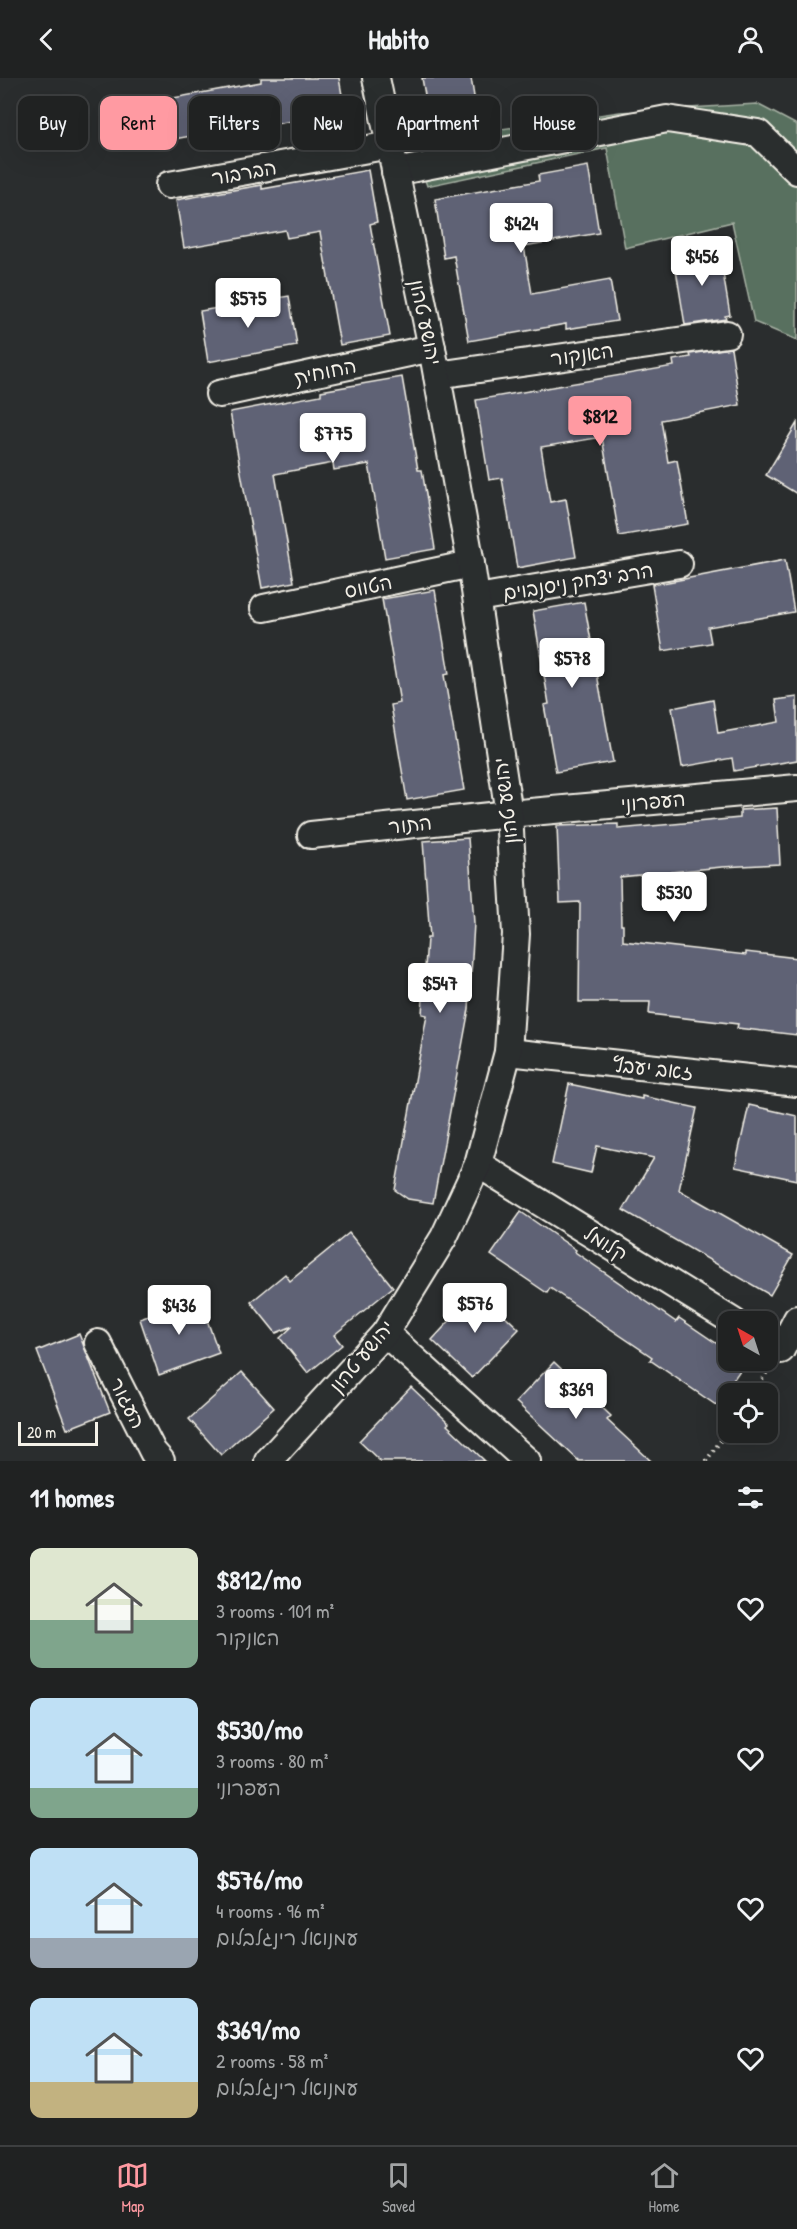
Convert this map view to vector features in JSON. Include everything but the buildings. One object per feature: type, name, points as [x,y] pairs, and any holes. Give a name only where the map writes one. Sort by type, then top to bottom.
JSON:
[{"type":"street","name":"יהושע טהון","points":[[376,78],[380,96]]},
{"type":"street","points":[[395,172],[667,119],[758,133],[797,171]]},
{"type":"street","name":"הברבור","points":[[169,185],[376,148]]},
{"type":"street","name":"יהושע טהון","points":[[268,1461],[385,1333],[444,1237],[478,1164],[508,1052],[516,934],[509,814],[471,564],[432,348],[391,150]]},
{"type":"street","name":"האנקור","points":[[437,375],[727,334]]},
{"type":"street","name":"החוחית","points":[[219,394],[432,348]]},
{"type":"street","name":"הטווס","points":[[264,608],[471,564]]},
{"type":"street","name":"הרב יצחק ניסנבוים","points":[[477,598],[679,564]]},
{"type":"street","name":"העפרוני","points":[[509,814],[797,788]]},
{"type":"street","name":"התור","points":[[311,835],[509,814]]},
{"type":"street","name":"זאב יעבץ","points":[[508,1052],[797,1083]]},
{"type":"street","name":"קלומל","points":[[478,1164],[718,1312]]},
{"type":"street","points":[[778,1348],[781,1350],[797,1319]]},
{"type":"street","points":[[385,1333],[526,1461]]},
{"type":"street","name":"העגור","points":[[98,1343],[153,1452],[161,1461]]},
{"type":"path","points":[[706,1461],[719,1443]]},
{"type":"green space","points":[[757,104],[797,125],[797,340],[754,322],[732,222],[625,248],[607,148],[427,186],[415,150],[500,150],[500,129],[512,128],[512,150],[597,150],[597,115]]}]
